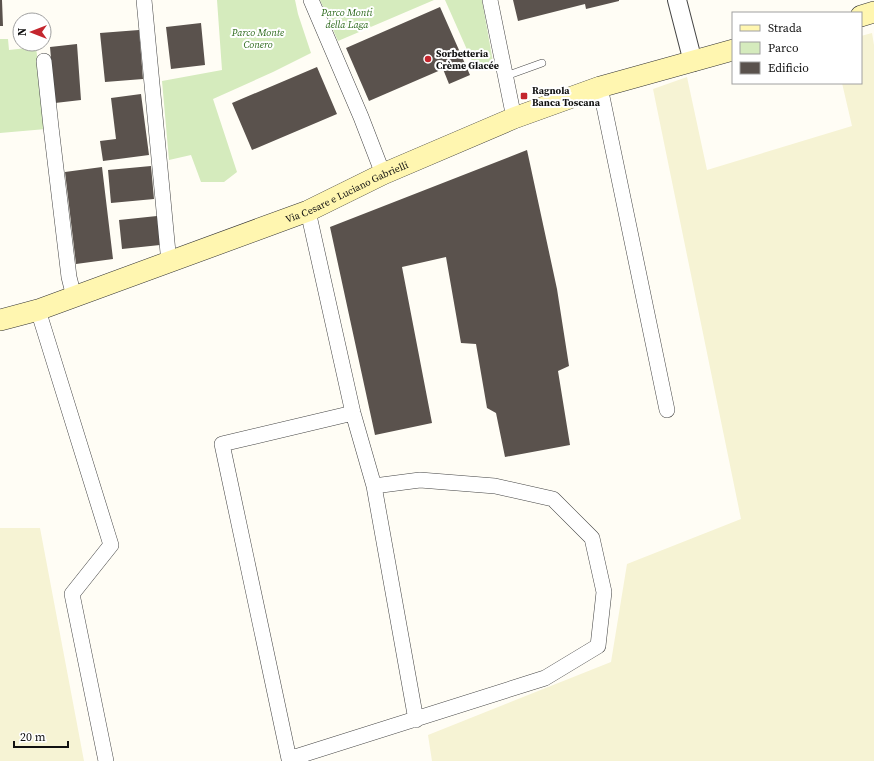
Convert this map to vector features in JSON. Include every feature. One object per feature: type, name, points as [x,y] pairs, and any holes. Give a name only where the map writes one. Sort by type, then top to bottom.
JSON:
[{"type":"main road","points":[[862,16],[874,12]]},
{"type":"main road","name":"Via Cesare e Luciano Gabrielli","points":[[0,320],[38,310],[308,211],[383,174],[514,118],[600,87],[732,50]]},
{"type":"street","points":[[144,0],[169,263]]},
{"type":"street","points":[[311,0],[383,174]]},
{"type":"street","points":[[490,0],[514,118]]},
{"type":"street","points":[[677,0],[693,62]]},
{"type":"street","points":[[44,61],[69,277],[74,297]]},
{"type":"street","points":[[600,87],[667,410]]},
{"type":"street","points":[[308,211],[353,413],[374,486],[416,720]]},
{"type":"street","points":[[38,310],[111,545],[72,594],[106,761]]},
{"type":"street","points":[[353,413],[222,444],[289,759],[545,678],[598,646],[604,592],[592,538],[554,499],[495,486],[420,480],[374,486]]},
{"type":"lane","points":[[506,76],[542,63]]},
{"type":"shaded area","points":[[872,33],[874,45],[874,761],[432,761],[428,735],[611,662],[627,564],[741,519],[653,89],[687,77],[707,170],[852,126],[842,84],[862,84],[862,36]]},
{"type":"shaded area","points":[[0,528],[40,528],[84,761],[0,761]]},
{"type":"green space","name":"Parco Monte Conero","points":[[217,0],[295,0],[311,53],[213,99],[237,172],[224,182],[201,182],[191,155],[169,160],[162,81],[222,70]]},
{"type":"green space","name":"Parco Monti della Laga","points":[[320,0],[434,0],[338,41]]},
{"type":"green space","points":[[445,0],[482,0],[493,62],[476,70]]},
{"type":"green space","points":[[0,39],[8,39],[9,50],[12,50],[12,52],[37,52],[46,129],[0,133]]},
{"type":"building","points":[[0,0],[2,0],[3,26],[0,26]]},
{"type":"building","points":[[513,0],[619,1],[586,9],[585,4],[518,21]]},
{"type":"building","points":[[440,7],[470,75],[449,84],[443,69],[369,101],[346,48]]},
{"type":"building","points":[[201,23],[205,65],[171,69],[166,27]]},
{"type":"building","points":[[139,30],[143,79],[105,82],[100,33]]},
{"type":"building","points":[[77,44],[81,100],[55,103],[50,52],[52,52],[52,47]]},
{"type":"building","points":[[317,67],[337,114],[252,150],[232,103]]},
{"type":"building","points":[[141,94],[149,155],[103,161],[100,141],[116,139],[111,98]]},
{"type":"building","points":[[527,150],[557,289],[569,366],[558,371],[570,445],[505,457],[496,413],[487,408],[476,344],[461,343],[446,257],[402,267],[432,423],[375,435],[330,227]]},
{"type":"building","points":[[151,166],[154,199],[111,203],[108,170]]},
{"type":"building","points":[[102,167],[113,259],[76,264],[65,172]]},
{"type":"building","points":[[157,216],[160,245],[122,249],[119,220]]},
{"type":"place","name":"Sorbetteria Crème Glacée","points":[[428,59]]},
{"type":"place","name":"Ragnola Banca Toscana","points":[[524,96]]}]
